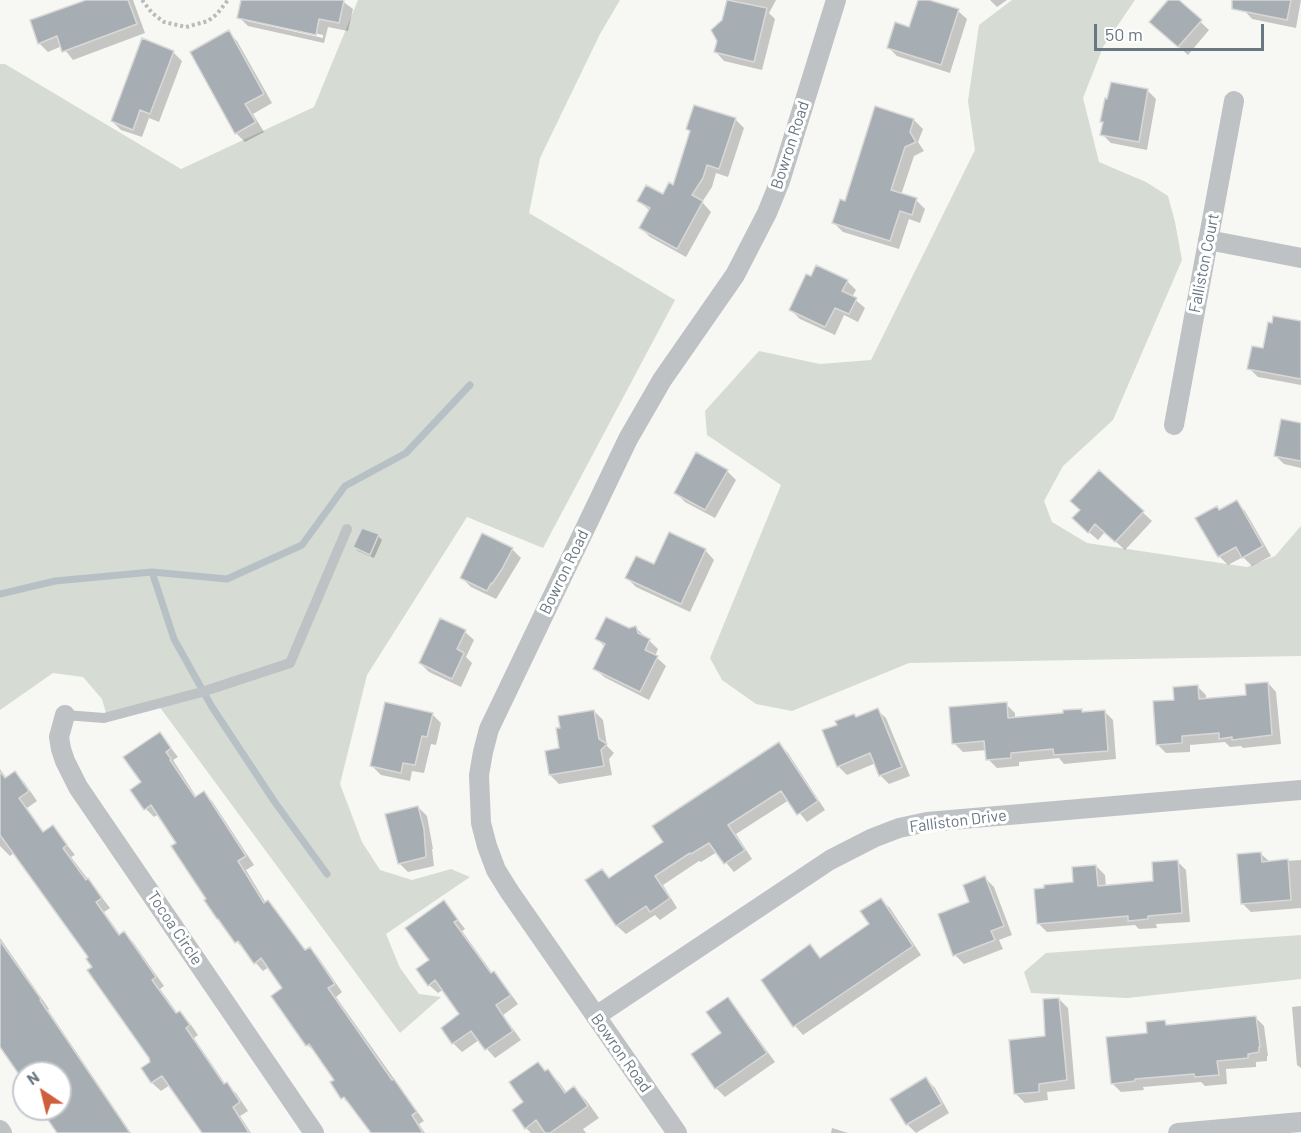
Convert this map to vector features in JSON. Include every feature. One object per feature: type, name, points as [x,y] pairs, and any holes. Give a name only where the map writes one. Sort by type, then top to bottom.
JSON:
[{"type":"street","name":"Bowron Road","points":[[677,1133],[496,870],[481,822],[478,799],[479,775],[489,729],[628,438],[662,380],[735,275],[767,213],[780,181],[836,0]]},
{"type":"street","name":"Falliston Court","points":[[1174,425],[1234,100]]},
{"type":"street","points":[[1208,240],[1301,258]]},
{"type":"street","name":"Tocoa Circle","points":[[65,715],[59,737],[61,749],[78,786],[314,1133]]},
{"type":"street","name":"Falliston Drive","points":[[596,1016],[830,860],[873,838],[900,828],[927,822],[1301,790]]},
{"type":"street","points":[[1178,1133],[1301,1122]]},
{"type":"lane","points":[[65,715],[104,718],[202,692],[290,663],[347,529]]},
{"type":"path","points":[[142,0],[152,13],[164,22],[186,27],[208,21],[228,0]]},
{"type":"shaded area","points":[[358,0],[620,0],[600,34],[540,158],[529,213],[675,300],[543,548],[467,517],[367,675],[340,784],[362,842],[380,870],[412,880],[451,869],[470,877],[386,934],[400,968],[419,994],[441,997],[400,1033],[156,702],[107,716],[102,699],[83,677],[53,673],[0,710],[0,64],[5,64],[181,169],[314,107]]},
{"type":"shaded area","points":[[1012,0],[1135,0],[1103,47],[1083,98],[1099,162],[1146,182],[1168,196],[1182,260],[1113,420],[1063,466],[1044,501],[1052,522],[1087,543],[1247,567],[1275,556],[1301,526],[1301,656],[909,663],[792,711],[756,704],[722,680],[710,658],[781,485],[707,435],[705,411],[759,351],[820,364],[871,360],[975,150],[968,101],[979,25]]},
{"type":"shaded area","points":[[1301,935],[1301,979],[1127,998],[1031,993],[1024,972],[1046,953]]},
{"type":"building","points":[[86,0],[128,0],[137,24],[62,52],[57,36],[38,44],[30,20]]},
{"type":"building","points":[[241,0],[344,0],[339,23],[319,19],[316,35],[237,18]]},
{"type":"building","points":[[727,0],[767,8],[754,62],[714,52],[717,41],[711,30],[722,20]]},
{"type":"building","points":[[918,0],[929,0],[959,9],[941,65],[887,48],[895,22],[909,27]]},
{"type":"building","points":[[1168,0],[1179,0],[1202,20],[1178,47],[1149,22]]},
{"type":"building","points":[[1232,0],[1291,0],[1287,20],[1232,9]]},
{"type":"building","points":[[229,30],[264,94],[245,104],[256,122],[235,134],[190,52]]},
{"type":"building","points":[[142,38],[174,51],[150,114],[140,110],[133,130],[111,121]]},
{"type":"building","points":[[1111,82],[1148,89],[1139,142],[1100,135],[1103,122],[1100,122]]},
{"type":"building","points":[[694,105],[736,118],[719,169],[707,165],[703,178],[692,195],[703,201],[677,249],[639,228],[650,208],[637,201],[646,185],[663,194],[669,182],[673,185],[690,131],[686,129]]},
{"type":"building","points":[[875,106],[914,119],[910,132],[916,142],[905,147],[891,190],[917,198],[912,215],[900,211],[890,241],[832,223],[840,199],[845,201]]},
{"type":"building","points":[[816,265],[848,280],[842,291],[857,298],[849,314],[835,308],[825,327],[789,310],[806,274],[811,276]]},
{"type":"building","points":[[1273,316],[1301,321],[1301,379],[1247,369],[1252,346],[1263,348],[1268,322],[1272,323]]},
{"type":"building","points":[[1281,419],[1301,423],[1301,461],[1274,456]]},
{"type":"building","points":[[696,452],[728,470],[705,510],[674,493]]},
{"type":"building","points":[[1099,470],[1144,511],[1115,542],[1095,524],[1088,533],[1072,518],[1080,510],[1070,501]]},
{"type":"building","points":[[1237,500],[1263,546],[1242,558],[1236,547],[1218,557],[1195,518],[1217,506],[1219,510]]},
{"type":"building","points":[[362,528],[379,534],[370,555],[353,547]]},
{"type":"building","points":[[669,532],[706,549],[681,604],[625,578],[636,556],[654,564]]},
{"type":"building","points":[[482,533],[513,548],[487,591],[460,578]]},
{"type":"building","points":[[606,617],[629,628],[636,626],[638,633],[650,639],[645,650],[658,656],[640,692],[593,669],[605,644],[595,639]]},
{"type":"building","points":[[440,618],[466,630],[457,649],[464,653],[452,679],[419,663]]},
{"type":"building","points":[[1268,682],[1272,735],[1232,740],[1232,737],[1219,739],[1219,733],[1182,736],[1182,743],[1156,745],[1153,701],[1174,700],[1173,687],[1198,685],[1199,699],[1246,695],[1245,684]]},
{"type":"building","points":[[385,702],[433,713],[427,737],[422,736],[415,765],[403,763],[401,773],[370,766]]},
{"type":"building","points":[[1007,702],[1008,718],[1063,713],[1063,710],[1082,709],[1082,712],[1105,710],[1108,751],[1054,755],[1053,749],[1011,753],[1011,758],[986,760],[984,741],[952,744],[949,707]]},
{"type":"building","points":[[878,708],[902,767],[879,776],[870,753],[837,767],[822,730],[837,725],[835,721],[854,714],[856,717]]},
{"type":"building","points":[[594,710],[599,739],[607,744],[601,750],[604,766],[549,775],[545,751],[559,748],[556,728],[560,728],[558,716]]},
{"type":"building","points":[[160,732],[171,748],[166,752],[170,760],[195,797],[204,791],[246,856],[238,861],[264,903],[268,900],[305,950],[310,947],[335,984],[328,988],[417,1112],[412,1115],[423,1133],[371,1133],[344,1097],[341,1099],[330,1082],[334,1080],[309,1044],[306,1046],[271,996],[282,988],[261,958],[254,964],[238,941],[235,943],[204,900],[206,899],[171,846],[176,843],[151,805],[144,810],[130,790],[141,782],[123,757]]},
{"type":"building","points":[[779,742],[818,801],[797,815],[781,791],[728,825],[745,850],[724,864],[709,843],[690,853],[655,876],[670,898],[650,912],[646,906],[616,926],[585,880],[602,869],[609,878],[663,842],[652,826]]},
{"type":"building","points":[[0,771],[5,778],[15,771],[29,791],[19,798],[43,832],[53,825],[67,845],[63,848],[102,898],[96,902],[119,935],[124,931],[156,977],[152,980],[176,1013],[180,1011],[190,1025],[186,1028],[224,1084],[227,1082],[240,1102],[233,1107],[249,1133],[202,1133],[162,1076],[151,1083],[141,1068],[150,1062],[149,1058],[87,970],[92,967],[86,959],[88,957],[0,835]]},
{"type":"building","points":[[418,806],[424,829],[426,857],[398,864],[385,814]]},
{"type":"building","points":[[1261,852],[1262,862],[1288,859],[1291,900],[1241,904],[1237,854]]},
{"type":"building","points":[[1178,860],[1182,913],[1148,916],[1148,919],[1128,921],[1128,916],[1037,924],[1034,889],[1044,888],[1044,885],[1073,882],[1072,867],[1096,865],[1098,886],[1153,881],[1152,862]]},
{"type":"building","points":[[985,876],[1004,926],[991,931],[995,940],[953,956],[938,914],[969,902],[963,885]]},
{"type":"building","points":[[881,898],[913,946],[793,1027],[761,980],[810,944],[820,958],[869,924],[860,911]]},
{"type":"building","points":[[444,900],[458,920],[454,922],[491,973],[494,971],[511,995],[496,1005],[513,1031],[485,1050],[471,1031],[452,1044],[441,1028],[459,1014],[435,980],[428,986],[416,969],[429,960],[405,928]]},
{"type":"building","points":[[0,941],[130,1133],[57,1133],[49,1121],[72,1121],[72,1061],[12,1061],[12,1064],[0,1047]]},
{"type":"building","points":[[728,997],[767,1053],[715,1089],[691,1054],[721,1033],[706,1012]]},
{"type":"building","points":[[1059,998],[1067,1080],[1039,1084],[1039,1092],[1014,1094],[1009,1040],[1045,1036],[1043,999]]},
{"type":"building","points":[[1256,1016],[1259,1052],[1248,1054],[1248,1058],[1217,1061],[1219,1075],[1195,1077],[1194,1074],[1135,1079],[1135,1081],[1111,1084],[1106,1037],[1147,1033],[1146,1022],[1165,1020],[1166,1025]]},
{"type":"building","points":[[538,1062],[545,1071],[548,1069],[565,1093],[574,1086],[588,1106],[550,1133],[545,1133],[536,1120],[525,1129],[512,1110],[523,1102],[509,1082]]},
{"type":"building","points":[[926,1077],[942,1104],[906,1125],[890,1099]]},
{"type":"waterway","points":[[0,594],[55,581],[152,572],[227,579],[302,545],[345,486],[406,453],[470,385]]},
{"type":"waterway","points":[[152,572],[174,639],[212,707],[274,801],[327,874]]}]
